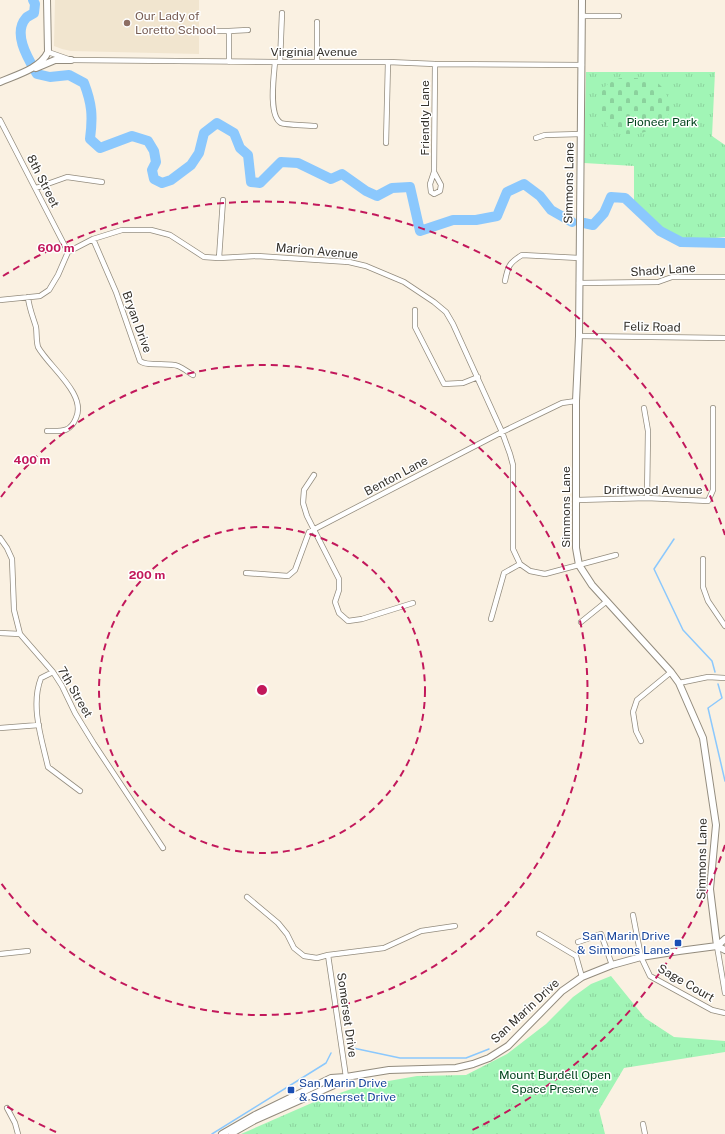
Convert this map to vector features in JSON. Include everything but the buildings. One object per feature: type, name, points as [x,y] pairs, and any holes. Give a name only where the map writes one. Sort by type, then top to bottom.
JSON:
[{"type":"street","points":[[37,66],[48,52],[47,0]]},
{"type":"street","name":"Simmons Lane","points":[[582,0],[579,336],[576,401],[576,548],[579,565],[592,586],[679,682],[703,738],[716,825],[710,889],[725,994]]},
{"type":"street","points":[[282,14],[273,109],[275,118],[281,123],[315,126]]},
{"type":"street","points":[[582,16],[619,16]]},
{"type":"street","points":[[317,62],[318,22]]},
{"type":"street","points":[[210,32],[248,30]]},
{"type":"street","points":[[229,31],[229,62]]},
{"type":"street","name":"Virginia Avenue","points":[[48,52],[71,60],[582,65]]},
{"type":"street","points":[[0,82],[37,66],[56,60],[71,60]]},
{"type":"street","points":[[386,143],[388,62]]},
{"type":"street","name":"Friendly Lane","points":[[434,172],[435,64]]},
{"type":"street","name":"8th Street","points":[[0,120],[68,252]]},
{"type":"street","points":[[536,138],[545,135],[580,134]]},
{"type":"street","points":[[36,188],[67,177],[102,182]]},
{"type":"street","points":[[220,258],[224,200]]},
{"type":"street","name":"Marion Avenue","points":[[68,252],[93,239],[122,230],[151,230],[170,235],[204,257],[220,258],[257,256],[349,262],[375,269],[404,282],[434,302],[446,312],[478,377],[510,454],[512,465],[514,549],[520,564]]},
{"type":"street","name":"Bryan Drive","points":[[93,239],[116,292],[140,361],[144,364],[156,363],[178,366],[193,374]]},
{"type":"street","points":[[0,300],[40,296],[49,290],[58,275],[68,252]]},
{"type":"street","points":[[506,281],[508,266],[522,255],[579,258]]},
{"type":"street","name":"Shady Lane","points":[[579,283],[658,282],[672,277],[725,277]]},
{"type":"street","points":[[28,297],[29,307],[36,329],[38,347],[73,392],[78,401],[79,409],[77,416],[69,428],[63,431],[47,431]]},
{"type":"street","points":[[416,310],[415,327],[444,384],[463,383],[478,377]]},
{"type":"street","name":"Feliz Road","points":[[579,336],[725,338]]},
{"type":"street","name":"Benton Lane","points":[[314,529],[502,432],[562,403],[576,401]]},
{"type":"street","points":[[644,408],[648,431],[647,498]]},
{"type":"street","name":"Driftwood Avenue","points":[[577,500],[647,498],[708,501],[713,490],[713,408]]},
{"type":"street","points":[[314,475],[304,490],[303,503],[307,516],[339,579],[339,590],[335,602],[339,613],[348,621],[362,620],[414,603]]},
{"type":"street","points":[[246,573],[288,576],[295,570],[309,532],[314,529]]},
{"type":"street","name":"7th Street","points":[[0,538],[12,559],[14,610],[20,634],[53,672],[94,744],[163,848]]},
{"type":"street","points":[[491,619],[504,573],[520,564],[530,571],[545,574],[616,555]]},
{"type":"street","points":[[703,559],[702,587],[708,601],[725,626]]},
{"type":"street","points":[[581,622],[607,601]]},
{"type":"street","points":[[0,633],[20,634]]},
{"type":"street","points":[[53,672],[41,678],[38,685],[36,698],[39,725],[48,767],[80,791]]},
{"type":"street","points":[[641,741],[636,731],[633,712],[637,700],[671,672]]},
{"type":"street","points":[[679,682],[708,677],[725,678]]},
{"type":"street","points":[[0,728],[39,725]]},
{"type":"street","points":[[246,897],[278,923],[287,934],[294,948],[304,956],[317,958],[328,955],[384,948],[421,931],[455,926]]},
{"type":"street","name":"Sage Court","points":[[633,914],[641,957],[650,976],[712,1010],[725,1013]]},
{"type":"street","points":[[539,934],[576,956],[582,977]]},
{"type":"street","points":[[578,942],[601,934],[612,965]]},
{"type":"street","name":"San Marin Drive","points":[[222,1134],[255,1115],[331,1078],[389,1070],[456,1068],[489,1058],[508,1046],[562,991],[582,977],[612,965],[641,957],[717,946],[725,940]]},
{"type":"street","points":[[717,946],[725,950]]},
{"type":"street","points":[[0,954],[28,951]]},
{"type":"street","name":"Somerset Drive","points":[[328,955],[346,1077]]},
{"type":"street","name":"San Marin Drive","points":[[230,1134],[255,1120],[334,1085],[346,1077]]},
{"type":"street","points":[[7,1108],[15,1123],[18,1134]]},
{"type":"street","points":[[643,1124],[645,1134]]},
{"type":"shaded area","name":"Our Lady of Loretto School","points":[[55,0],[199,0],[199,54],[71,51],[54,46]]},
{"type":"green space","name":"Pioneer Park","points":[[586,72],[715,72],[712,136],[725,145],[725,237],[715,238],[696,244],[676,240],[659,225],[645,221],[634,209],[634,166],[584,163]]},
{"type":"green space","points":[[620,78],[644,78],[657,83],[662,87],[669,102],[668,115],[665,122],[651,130],[632,134],[618,132],[607,126],[598,110],[601,94],[605,87]]},
{"type":"green space","name":"Mount Burdell Open Space Preserve","points":[[611,976],[645,1018],[674,1037],[725,1041],[725,1052],[624,1068],[599,1110],[605,1134],[241,1134],[314,1102],[360,1086],[417,1076],[466,1075],[507,1054],[546,1024],[573,997],[591,984]]},
{"type":"waterway","points":[[33,0],[35,4],[34,13],[26,18],[22,24],[21,39],[26,54],[37,74],[50,77],[69,75],[84,83],[89,97],[91,110],[90,139],[100,148],[132,136],[148,141],[154,151],[156,162],[152,170],[154,179],[162,183],[171,180],[191,165],[199,153],[204,133],[217,123],[234,133],[240,148],[248,155],[251,182],[260,183],[281,162],[298,163],[331,179],[342,174],[366,191],[377,196],[392,188],[410,187],[420,231],[453,220],[476,220],[497,216],[507,192],[524,184],[540,196],[551,210],[572,222]]},
{"type":"waterway","points":[[584,223],[593,225],[604,213],[611,197],[625,198],[660,231],[681,242],[725,243]]},
{"type":"waterway","points":[[674,539],[654,569],[683,630],[712,661],[715,672]]},
{"type":"waterway","points":[[718,684],[722,698],[708,708],[725,781]]},
{"type":"waterway","points":[[542,995],[550,983]]},
{"type":"waterway","points":[[353,1048],[400,1058],[466,1058],[489,1049]]},
{"type":"waterway","points":[[212,1134],[326,1063],[331,1053]]},
{"type":"place","name":"Our Lady of Loretto School","points":[[127,23]]},
{"type":"place","name":"San Marin Drive & Simmons Lane","points":[[678,943]]},
{"type":"place","name":"San Marin Drive & Somerset Drive","points":[[291,1090]]}]
